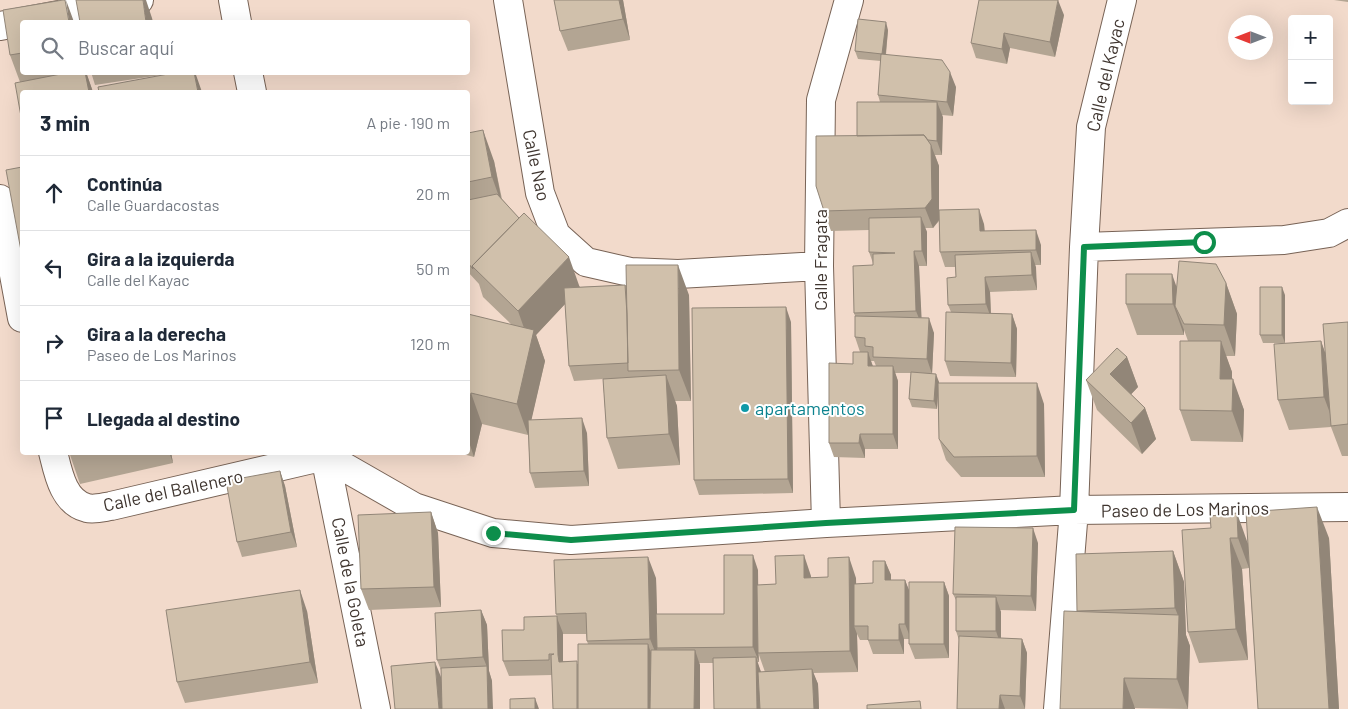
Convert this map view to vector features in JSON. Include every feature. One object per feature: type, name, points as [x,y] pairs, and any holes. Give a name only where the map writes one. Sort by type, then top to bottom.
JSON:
[{"type":"street","points":[[32,20],[138,0]]},
{"type":"street","points":[[233,0],[238,20]]},
{"type":"street","name":"Calle Nao","points":[[508,0],[540,193],[556,235],[586,262],[630,272],[678,274],[819,266]]},
{"type":"street","name":"Calle Fragata","points":[[826,523],[819,266],[821,100],[849,0]]},
{"type":"street","name":"Calle del Kayac","points":[[1074,510],[1084,247],[1091,127],[1122,0]]},
{"type":"street","points":[[0,26],[20,22]]},
{"type":"street","points":[[249,75],[252,90]]},
{"type":"street","points":[[0,199],[20,307]]},
{"type":"street","points":[[1084,247],[1284,240],[1328,233],[1348,223]]},
{"type":"street","name":"Calle del Ballenero","points":[[54,455],[60,482],[72,500],[87,508],[111,506],[321,455]]},
{"type":"street","name":"Calle de la Goleta","points":[[325,455],[376,709]]},
{"type":"street","name":"Paseo de Los Marinos","points":[[327,455],[414,507],[493,533],[571,540],[826,523],[1074,510],[1348,507]]},
{"type":"street","points":[[1058,709],[1074,510]]},
{"type":"building","points":[[65,0],[69,20],[20,20],[20,53],[10,55],[3,10]]},
{"type":"building","points":[[76,0],[143,0],[146,20],[80,20]]},
{"type":"building","points":[[554,0],[619,0],[623,19],[560,31]]},
{"type":"building","points":[[979,0],[1058,0],[1050,42],[1004,33],[1002,49],[971,43]]},
{"type":"building","points":[[858,19],[886,22],[882,54],[855,51]]},
{"type":"building","points":[[881,54],[942,60],[950,72],[947,102],[878,95]]},
{"type":"building","points":[[56,75],[86,75],[89,90],[20,90],[20,111],[15,83]]},
{"type":"building","points":[[163,75],[195,75],[198,90],[99,90],[98,87]]},
{"type":"building","points":[[857,102],[937,102],[937,141],[928,140],[924,135],[857,136]]},
{"type":"building","points":[[483,130],[492,177],[470,182],[470,133]]},
{"type":"building","points":[[924,135],[931,145],[932,199],[925,208],[824,211],[816,186],[816,136]]},
{"type":"building","points":[[20,167],[20,245],[6,170]]},
{"type":"building","points":[[497,194],[519,218],[472,266],[473,269],[470,265],[470,200]]},
{"type":"building","points":[[979,209],[980,231],[1036,230],[1036,250],[940,252],[939,210]]},
{"type":"building","points":[[524,213],[569,257],[518,311],[472,266]]},
{"type":"building","points":[[921,217],[922,251],[914,251],[916,311],[854,313],[853,266],[873,265],[873,254],[895,253],[869,252],[869,218]]},
{"type":"building","points":[[1031,252],[1032,275],[985,277],[986,304],[948,305],[947,278],[956,277],[955,255]]},
{"type":"building","points":[[1179,261],[1216,264],[1226,283],[1224,325],[1184,324],[1175,306]]},
{"type":"building","points":[[626,265],[678,265],[679,370],[628,371]]},
{"type":"building","points":[[1126,274],[1172,274],[1173,304],[1126,304]]},
{"type":"building","points":[[625,285],[628,363],[569,366],[564,288]]},
{"type":"building","points":[[1260,287],[1282,287],[1282,335],[1260,335]]},
{"type":"building","name":"apartamentos","points":[[786,307],[788,479],[694,480],[692,308]]},
{"type":"building","points":[[946,312],[1012,314],[1011,363],[945,361]]},
{"type":"building","points":[[470,314],[534,330],[517,404],[471,393],[470,398]]},
{"type":"building","points":[[855,316],[929,318],[927,359],[873,357],[873,347],[865,346],[865,338],[855,337]]},
{"type":"building","points":[[1348,322],[1348,424],[1331,426],[1323,324]]},
{"type":"building","points":[[1180,341],[1221,341],[1220,379],[1233,379],[1232,411],[1180,410]]},
{"type":"building","points":[[1321,341],[1324,397],[1278,400],[1274,344]]},
{"type":"building","points":[[1117,348],[1127,357],[1110,374],[1145,408],[1131,423],[1086,380]]},
{"type":"building","points":[[853,352],[868,352],[868,366],[893,366],[893,434],[860,434],[859,443],[829,443],[829,363],[853,364]]},
{"type":"building","points":[[911,372],[936,374],[934,401],[909,399]]},
{"type":"building","points":[[666,375],[669,434],[607,438],[603,379]]},
{"type":"building","points":[[938,383],[1037,383],[1037,456],[954,457],[939,439]]},
{"type":"building","points":[[582,418],[584,471],[530,473],[528,420]]},
{"type":"building","points":[[280,471],[291,532],[237,542],[226,481]]},
{"type":"building","points":[[1317,507],[1329,709],[1258,709],[1246,512]]},
{"type":"building","points":[[431,512],[434,587],[361,589],[358,515]]},
{"type":"building","points":[[1237,513],[1238,538],[1230,538],[1236,629],[1188,632],[1182,530],[1211,528],[1210,516]]},
{"type":"building","points":[[955,527],[1033,528],[1031,596],[953,594]]},
{"type":"building","points":[[1173,551],[1175,608],[1077,611],[1076,554]]},
{"type":"building","points":[[724,555],[753,555],[753,647],[657,648],[656,614],[724,614]]},
{"type":"building","points":[[804,555],[804,578],[828,577],[828,558],[849,557],[850,651],[758,653],[757,585],[776,584],[775,556]]},
{"type":"building","points":[[648,557],[650,639],[587,641],[586,613],[556,614],[554,560]]},
{"type":"building","points":[[873,561],[885,561],[885,580],[905,580],[905,624],[899,624],[899,640],[868,640],[868,626],[854,626],[854,584],[873,583]]},
{"type":"building","points":[[909,582],[944,582],[944,644],[909,644]]},
{"type":"building","points":[[300,590],[310,662],[177,682],[166,610]]},
{"type":"building","points":[[956,597],[996,597],[996,631],[956,631]]},
{"type":"building","points":[[481,610],[483,657],[437,660],[435,613]]},
{"type":"building","points":[[1064,611],[1179,615],[1177,679],[1124,678],[1123,709],[1060,709]]},
{"type":"building","points":[[557,616],[559,662],[577,661],[577,709],[553,709],[551,655],[554,654],[549,654],[549,660],[503,661],[502,630],[524,630],[524,617]]},
{"type":"building","points":[[959,636],[1022,639],[1020,696],[1000,695],[999,709],[957,709]]},
{"type":"building","points":[[578,644],[648,644],[648,709],[578,709]]},
{"type":"building","points":[[651,650],[695,650],[694,709],[650,709]]},
{"type":"building","points":[[756,657],[757,709],[714,709],[713,658]]},
{"type":"building","points":[[435,662],[439,709],[395,709],[391,666]]},
{"type":"building","points":[[487,666],[488,709],[442,709],[441,668]]},
{"type":"building","points":[[812,669],[814,709],[760,709],[758,672]]},
{"type":"building","points":[[535,698],[535,709],[510,709],[510,699]]},
{"type":"building","points":[[920,701],[921,709],[867,709],[867,705]]},
{"type":"place","name":"apartamentos","points":[[745,408]]},
{"type":"route","points":[[493,533],[571,540],[826,523],[1074,510],[1084,247],[1204,242]]}]
